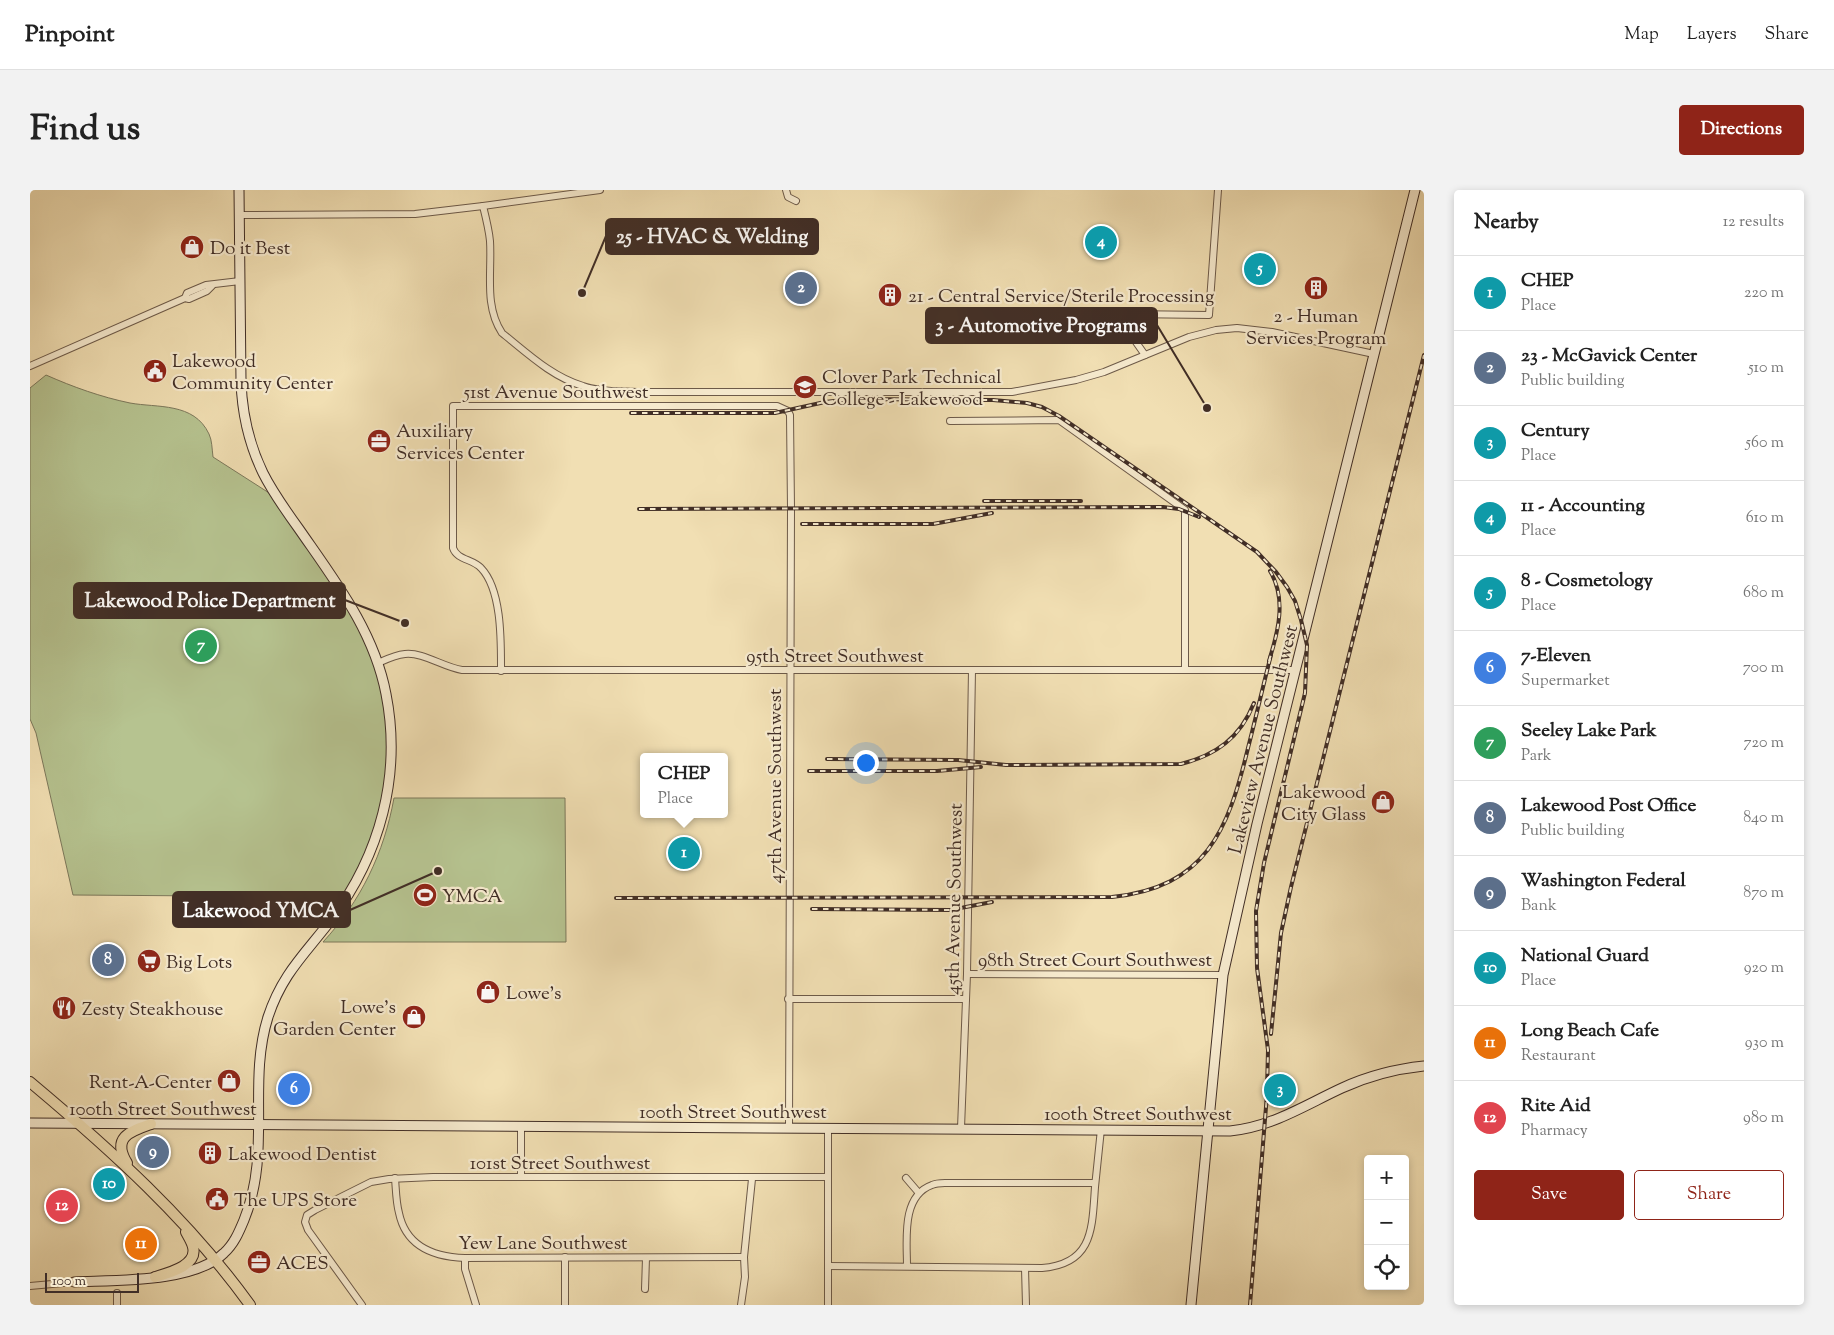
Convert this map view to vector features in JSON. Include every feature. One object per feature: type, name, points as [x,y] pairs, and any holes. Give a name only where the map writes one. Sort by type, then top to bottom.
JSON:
[{"type":"main road","points":[[74,1282],[155,1277],[191,1271],[215,1260],[226,1251],[234,1240],[249,1206],[257,1174],[260,1125],[260,1058],[264,1033],[271,1010],[293,966],[331,921],[362,871],[374,844],[383,816],[390,772],[391,740],[388,705],[378,663],[365,630],[357,614],[277,498],[253,449],[242,395],[239,190]]},
{"type":"main road","name":"Lakeview Avenue Southwest","points":[[1190,1305],[1223,975],[1255,833],[1415,190]]},
{"type":"main road","name":"100th Street Southwest","points":[[30,1123],[1246,1129],[1270,1123],[1374,1075],[1424,1066]]},
{"type":"main road","points":[[30,1082],[80,1124],[136,1176],[215,1260],[250,1305]]},
{"type":"main road","points":[[136,1176],[123,1156],[122,1140],[131,1130],[151,1124]]},
{"type":"main road","points":[[155,1277],[183,1267],[192,1257],[193,1247],[181,1222]]},
{"type":"street","points":[[239,215],[415,214],[600,190]]},
{"type":"street","points":[[786,190],[788,197],[796,201]]},
{"type":"street","points":[[1145,355],[1131,336],[1125,314],[1209,315],[1218,190]]},
{"type":"street","points":[[483,206],[490,241],[491,311],[496,324],[502,333],[558,376],[583,386],[602,390],[636,392],[1012,392],[1076,380],[1104,372],[1189,337],[1216,330],[1237,328],[1272,332],[1374,354]]},
{"type":"street","points":[[30,366],[185,298],[187,293],[206,286],[240,281]]},
{"type":"street","name":"51st Avenue Southwest","points":[[501,671],[498,613],[489,582],[481,568],[460,557],[454,552],[453,548],[453,406],[777,406],[788,411],[790,415]]},
{"type":"street","name":"47th Avenue Southwest","points":[[788,1128],[790,415]]},
{"type":"street","points":[[950,421],[1059,420],[1185,510],[1185,670]]},
{"type":"street","name":"95th Street Southwest","points":[[378,663],[395,656],[412,654],[462,670],[501,671],[1296,670]]},
{"type":"street","name":"45th Avenue Southwest","points":[[961,1128],[967,974],[972,670]]},
{"type":"street","name":"98th Street Court Southwest","points":[[967,974],[1223,975]]},
{"type":"street","points":[[788,999],[966,1000]]},
{"type":"street","points":[[521,1126],[521,1177]]},
{"type":"street","points":[[828,1128],[828,1305]]},
{"type":"street","points":[[828,1266],[1025,1268],[1059,1265],[1072,1259],[1082,1249],[1090,1233],[1101,1129]]},
{"type":"street","name":"101st Street Southwest","points":[[362,1305],[308,1230],[305,1220],[307,1215],[315,1210],[361,1186],[376,1181],[395,1178],[521,1177],[827,1178]]},
{"type":"street","name":"Yew Lane Southwest","points":[[395,1178],[399,1215],[409,1236],[434,1254],[465,1258],[744,1257]]},
{"type":"street","points":[[906,1178],[918,1192]]},
{"type":"street","points":[[741,1305],[745,1277],[744,1257],[752,1179]]},
{"type":"street","points":[[907,1266],[910,1210],[918,1192],[931,1185],[951,1183],[1095,1183]]},
{"type":"street","points":[[565,1257],[565,1305]]},
{"type":"street","points":[[465,1258],[464,1270],[476,1305]]},
{"type":"street","points":[[646,1258],[646,1290]]},
{"type":"street","points":[[1025,1268],[1026,1305]]},
{"type":"street","points":[[30,1286],[74,1282]]},
{"type":"street","points":[[117,1293],[117,1305]]},
{"type":"green space","points":[[46,375],[108,398],[130,403],[174,408],[194,416],[209,434],[213,457],[277,498],[357,614],[388,705],[386,802],[347,897],[73,895],[36,733],[30,719],[30,388]]},
{"type":"green space","points":[[394,798],[565,798],[566,942],[323,942],[349,910],[369,875],[384,838]]},
{"type":"railway","points":[[1271,1034],[1281,933],[1291,887],[1424,355]]},
{"type":"railway","points":[[631,413],[775,413],[825,402],[853,399],[993,400],[1027,403],[1042,407],[1059,416],[1257,552],[1276,572],[1295,601],[1307,645],[1305,693],[1264,863],[1256,911],[1257,968],[1268,1050],[1267,1089]]},
{"type":"railway","points":[[984,501],[1081,501]]},
{"type":"railway","points":[[639,509],[1163,507],[1179,509],[1199,517]]},
{"type":"railway","points":[[802,524],[933,524],[992,513]]},
{"type":"railway","points":[[1269,661],[1278,627],[1280,604],[1275,582],[1270,571]]},
{"type":"railway","points":[[616,898],[1112,897],[1144,891],[1170,881],[1191,867],[1208,850],[1221,829],[1232,805],[1240,778],[1271,655]]},
{"type":"railway","points":[[827,759],[958,760],[1006,765],[1181,764],[1205,756],[1225,743],[1242,726],[1254,703]]},
{"type":"railway","points":[[809,771],[937,771],[981,767]]},
{"type":"railway","points":[[812,909],[950,910],[992,902]]},
{"type":"railway","points":[[1250,1305],[1268,1082]]},
{"type":"place","name":"11 - Accounting","points":[[1101,242]]},
{"type":"place","name":"Do it Best","points":[[192,247]]},
{"type":"place","name":"8 - Cosmetology","points":[[1260,269]]},
{"type":"place","name":"23 - McGavick Center","points":[[801,288]]},
{"type":"place","name":"2 - Human Services Program","points":[[1316,288]]},
{"type":"place","name":"25 - HVAC & Welding","points":[[582,293]]},
{"type":"place","name":"21 - Central Service/Sterile Processing","points":[[890,295]]},
{"type":"place","name":"Lakewood Community Center","points":[[155,371]]},
{"type":"place","name":"Clover Park Technical College - Lakewood","points":[[805,387]]},
{"type":"place","name":"3 - Automotive Programs","points":[[1207,408]]},
{"type":"place","name":"Auxiliary Services Center","points":[[379,441]]},
{"type":"place","name":"Lakewood Police Department","points":[[405,623]]},
{"type":"place","name":"Seeley Lake Park","points":[[201,646]]},
{"type":"place","name":"Lakewood City Glass","points":[[1383,802]]},
{"type":"place","name":"CHEP","points":[[684,853]]},
{"type":"place","name":"Lakewood YMCA","points":[[438,871]]},
{"type":"place","name":"YMCA","points":[[425,895]]},
{"type":"place","name":"Lakewood Post Office","points":[[108,960]]},
{"type":"place","name":"Big Lots","points":[[149,961]]},
{"type":"place","name":"Lowe's","points":[[488,992]]},
{"type":"place","name":"Zesty Steakhouse","points":[[64,1008]]},
{"type":"place","name":"Lowe's Garden Center","points":[[414,1017]]},
{"type":"place","name":"Rent-A-Center","points":[[229,1081]]},
{"type":"place","name":"7-Eleven","points":[[294,1089]]},
{"type":"place","name":"Century","points":[[1280,1090]]},
{"type":"place","name":"Washington Federal","points":[[153,1152]]},
{"type":"place","name":"Lakewood Dentist","points":[[210,1153]]},
{"type":"place","name":"National Guard","points":[[109,1184]]},
{"type":"place","name":"The UPS Store","points":[[217,1199]]},
{"type":"place","name":"Rite Aid","points":[[62,1206]]},
{"type":"place","name":"Long Beach Cafe","points":[[141,1244]]},
{"type":"place","name":"ACES","points":[[259,1262]]}]
